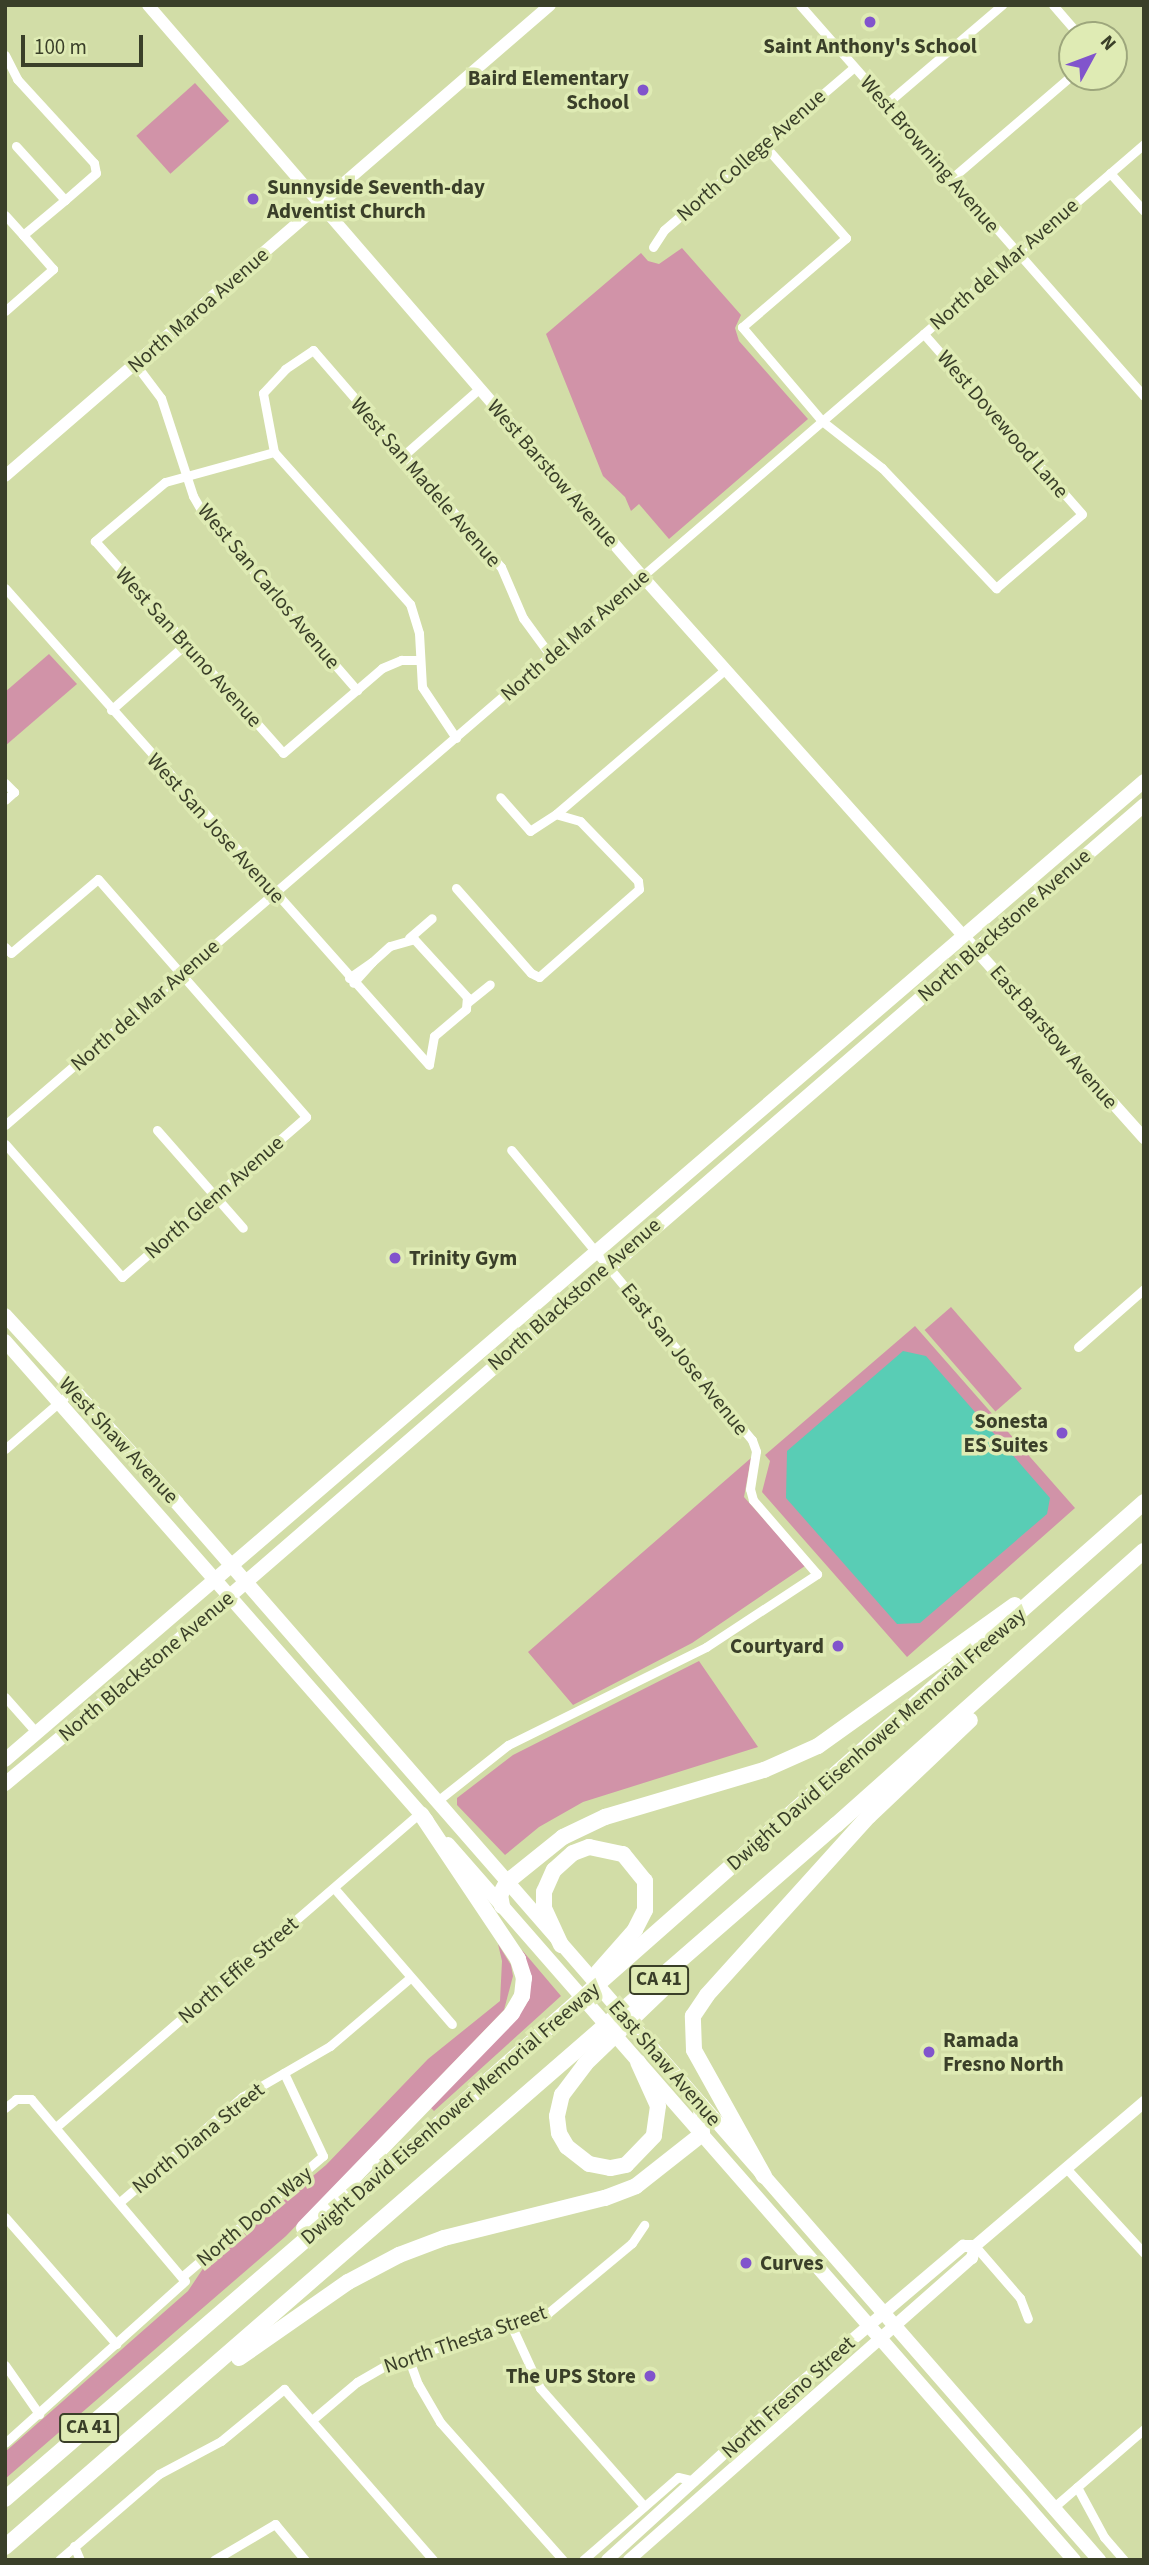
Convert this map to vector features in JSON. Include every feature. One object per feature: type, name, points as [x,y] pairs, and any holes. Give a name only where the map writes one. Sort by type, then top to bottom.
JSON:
[{"type":"highway","name":"Dwight David Eisenhower Memorial Freeway","points":[[5,2498],[413,2147],[1144,1502]]},
{"type":"highway","points":[[502,1906],[500,1895],[507,1882],[580,1827],[764,1770],[829,1740],[1096,1545]]},
{"type":"highway","name":"Dwight David Eisenhower Memorial Freeway","points":[[5,2547],[836,1825],[1144,1551]]},
{"type":"highway","points":[[764,2176],[694,2050],[690,2029],[696,2008],[869,1815],[1121,1571]]},
{"type":"highway","points":[[172,2357],[331,2202],[517,2006],[524,1978],[518,1959],[421,1814]]},
{"type":"highway","points":[[638,2062],[658,2106],[654,2136],[626,2165],[610,2168],[589,2164],[566,2147],[559,2133],[558,2107],[568,2084],[597,2052],[836,1825]]},
{"type":"highway","points":[[413,2147],[584,1986],[635,1930],[645,1910],[646,1891],[638,1868],[623,1854],[589,1847],[573,1853],[554,1870],[543,1899],[561,1945]]},
{"type":"highway","points":[[171,2405],[334,2291],[384,2262],[444,2238],[627,2191],[654,2175],[702,2134],[701,2105]]},
{"type":"main road","name":"West Barstow Avenue","points":[[148,5],[642,576],[964,936]]},
{"type":"main road","name":"North Maroa Avenue","points":[[5,476],[550,5]]},
{"type":"main road","name":"North Blackstone Avenue","points":[[5,1760],[1144,781]]},
{"type":"main road","name":"North Blackstone Avenue","points":[[5,1784],[230,1596],[608,1265],[1144,805]]},
{"type":"main road","name":"East Barstow Avenue","points":[[964,936],[1144,1138]]},
{"type":"main road","points":[[742,1150],[747,1135],[795,1093],[801,1076]]},
{"type":"main road","name":"West Shaw Avenue","points":[[5,1315],[231,1566]]},
{"type":"main road","name":"West Shaw Avenue","points":[[5,1341],[215,1580]]},
{"type":"main road","name":"East Shaw Avenue","points":[[231,1566],[701,2105],[897,2325],[1099,2560]]},
{"type":"main road","name":"East Shaw Avenue","points":[[215,1580],[1074,2560]]},
{"type":"main road","points":[[49,1746],[50,1733],[108,1682],[115,1666]]},
{"type":"main road","points":[[5,1774],[36,1747],[37,1733]]},
{"type":"main road","points":[[381,1769],[396,1771],[426,1804],[436,1802]]},
{"type":"main road","points":[[421,1814],[435,1815],[507,1882]]},
{"type":"main road","name":"North Fresno Street","points":[[629,2560],[972,2258],[975,2246],[1144,2102]]},
{"type":"main road","name":"North Fresno Street","points":[[607,2560],[741,2438],[963,2246],[975,2246]]},
{"type":"main road","points":[[713,2486],[716,2473],[740,2451],[741,2438]]},
{"type":"main road","points":[[986,2460],[1014,2478],[1041,2507],[1054,2507]]},
{"type":"main road","points":[[1034,2515],[1051,2519],[1092,2560]]},
{"type":"street","name":"West Browning Avenue","points":[[800,5],[1144,396]]},
{"type":"street","points":[[886,104],[1002,5]]},
{"type":"street","points":[[1053,5],[1067,21]]},
{"type":"street","points":[[5,55],[17,79],[94,163],[96,173],[23,235]]},
{"type":"street","name":"North College Avenue","points":[[653,247],[664,230],[853,68]]},
{"type":"street","points":[[952,178],[1058,87]]},
{"type":"street","name":"North del Mar Avenue","points":[[5,1125],[1144,144]]},
{"type":"street","points":[[764,145],[846,238],[742,327],[822,421]]},
{"type":"street","points":[[16,146],[65,200]]},
{"type":"street","points":[[1110,173],[1144,211]]},
{"type":"street","points":[[5,215],[53,269],[5,311]]},
{"type":"street","name":"West Dovewood Lane","points":[[822,421],[882,468],[996,588],[1082,514],[924,334]]},
{"type":"street","name":"West San Madele Avenue","points":[[274,452],[263,393],[285,369],[313,350],[501,566],[523,618],[550,655]]},
{"type":"street","name":"West San Carlos Avenue","points":[[136,365],[161,398],[186,475],[203,513],[357,690]]},
{"type":"street","points":[[404,455],[480,388]]},
{"type":"street","points":[[186,475],[274,452],[410,604],[419,633],[418,660],[422,687],[456,738]]},
{"type":"street","name":"West San Bruno Avenue","points":[[186,475],[152,490],[95,541],[283,753],[357,690]]},
{"type":"street","name":"West San Jose Avenue","points":[[5,588],[275,895],[429,1065],[435,1036],[468,1002]]},
{"type":"street","points":[[111,710],[187,643]]},
{"type":"street","points":[[357,690],[382,668],[401,660],[418,660]]},
{"type":"street","points":[[500,797],[530,831],[556,814],[726,669]]},
{"type":"street","points":[[5,783],[14,792],[5,800]]},
{"type":"street","points":[[456,888],[531,973],[545,975],[639,889],[630,873],[580,821],[556,814]]},
{"type":"street","points":[[8,950],[98,880],[181,973]]},
{"type":"street","points":[[351,980],[432,918]]},
{"type":"street","points":[[409,938],[422,945],[468,1002],[490,984]]},
{"type":"street","name":"North Glenn Avenue","points":[[5,1144],[121,1277],[306,1117],[181,973]]},
{"type":"street","points":[[157,1130],[243,1227]]},
{"type":"street","name":"East San Jose Avenue","points":[[436,1802],[508,1745],[706,1647],[817,1574],[753,1500],[750,1489],[756,1451],[752,1440],[673,1351],[597,1251],[511,1150]]},
{"type":"street","points":[[1078,1347],[1144,1289]]},
{"type":"street","points":[[5,1449],[73,1390]]},
{"type":"street","points":[[5,1697],[37,1733]]},
{"type":"street","name":"North Effie Street","points":[[56,2127],[421,1814]]},
{"type":"street","points":[[334,1888],[452,2024]]},
{"type":"street","name":"North Diana Street","points":[[121,2201],[242,2097],[337,2041],[411,1977]]},
{"type":"street","name":"North Doon Way","points":[[5,2443],[323,2156],[284,2073]]},
{"type":"street","points":[[5,2108],[24,2097],[56,2127],[185,2278]]},
{"type":"street","points":[[1066,2168],[1144,2253]]},
{"type":"street","points":[[5,2217],[116,2344]]},
{"type":"street","name":"North Thesta Street","points":[[312,2420],[371,2372],[408,2357],[512,2327],[560,2305],[632,2243],[643,2225]]},
{"type":"street","points":[[975,2246],[1020,2298],[1028,2319]]},
{"type":"street","points":[[512,2327],[540,2388],[644,2506]]},
{"type":"street","points":[[408,2357],[418,2384],[440,2422],[563,2560]]},
{"type":"street","points":[[5,2365],[39,2414]]},
{"type":"street","points":[[59,2560],[159,2474],[221,2441],[284,2389],[433,2560]]},
{"type":"street","points":[[1054,2507],[1144,2429]]},
{"type":"street","points":[[583,2560],[678,2477],[695,2481]]},
{"type":"street","points":[[1077,2487],[1104,2538],[1124,2560]]},
{"type":"street","points":[[214,2560],[275,2524],[305,2560]]},
{"type":"street","points":[[74,2546],[80,2560]]},
{"type":"shaded area","points":[[195,83],[229,121],[170,174],[136,136]]},
{"type":"shaded area","points":[[682,248],[741,315],[735,328],[739,341],[808,419],[669,539],[639,504],[631,511],[625,497],[603,476],[546,334],[641,253],[648,261],[659,264]]},
{"type":"shaded area","points":[[49,654],[77,684],[5,746],[5,692]]},
{"type":"shaded area","points":[[951,1307],[1022,1389],[995,1411],[925,1330]]},
{"type":"shaded area","points":[[915,1326],[1075,1508],[907,1657],[762,1492],[770,1461],[765,1455]]},
{"type":"shaded area","points":[[751,1458],[744,1497],[805,1566],[692,1643],[573,1705],[528,1652]]},
{"type":"shaded area","points":[[699,1661],[758,1747],[583,1802],[539,1827],[505,1855],[457,1805],[457,1798],[513,1755]]},
{"type":"shaded area","points":[[498,1944],[511,1965],[513,1976],[504,2010],[286,2236],[5,2479],[5,2452],[188,2291],[204,2267],[326,2165],[428,2059],[500,2001],[502,1961]]},
{"type":"shaded area","points":[[522,1950],[561,1996],[434,2111],[430,2107],[526,2005],[532,1978]]},
{"type":"water","points":[[903,1351],[926,1356],[1050,1498],[1047,1514],[920,1623],[897,1624],[786,1498],[787,1451]]},
{"type":"place","name":"Saint Anthony's School","points":[[870,22]]},
{"type":"place","name":"Baird Elementary School","points":[[643,90]]},
{"type":"place","name":"Sunnyside Seventh-day Adventist Church","points":[[253,199]]},
{"type":"place","name":"Trinity Gym","points":[[395,1258]]},
{"type":"place","name":"Sonesta ES Suites","points":[[1062,1433]]},
{"type":"place","name":"Courtyard","points":[[838,1646]]},
{"type":"place","name":"Ramada Fresno North","points":[[929,2052]]},
{"type":"place","name":"Curves","points":[[746,2263]]},
{"type":"place","name":"The UPS Store","points":[[650,2376]]}]
